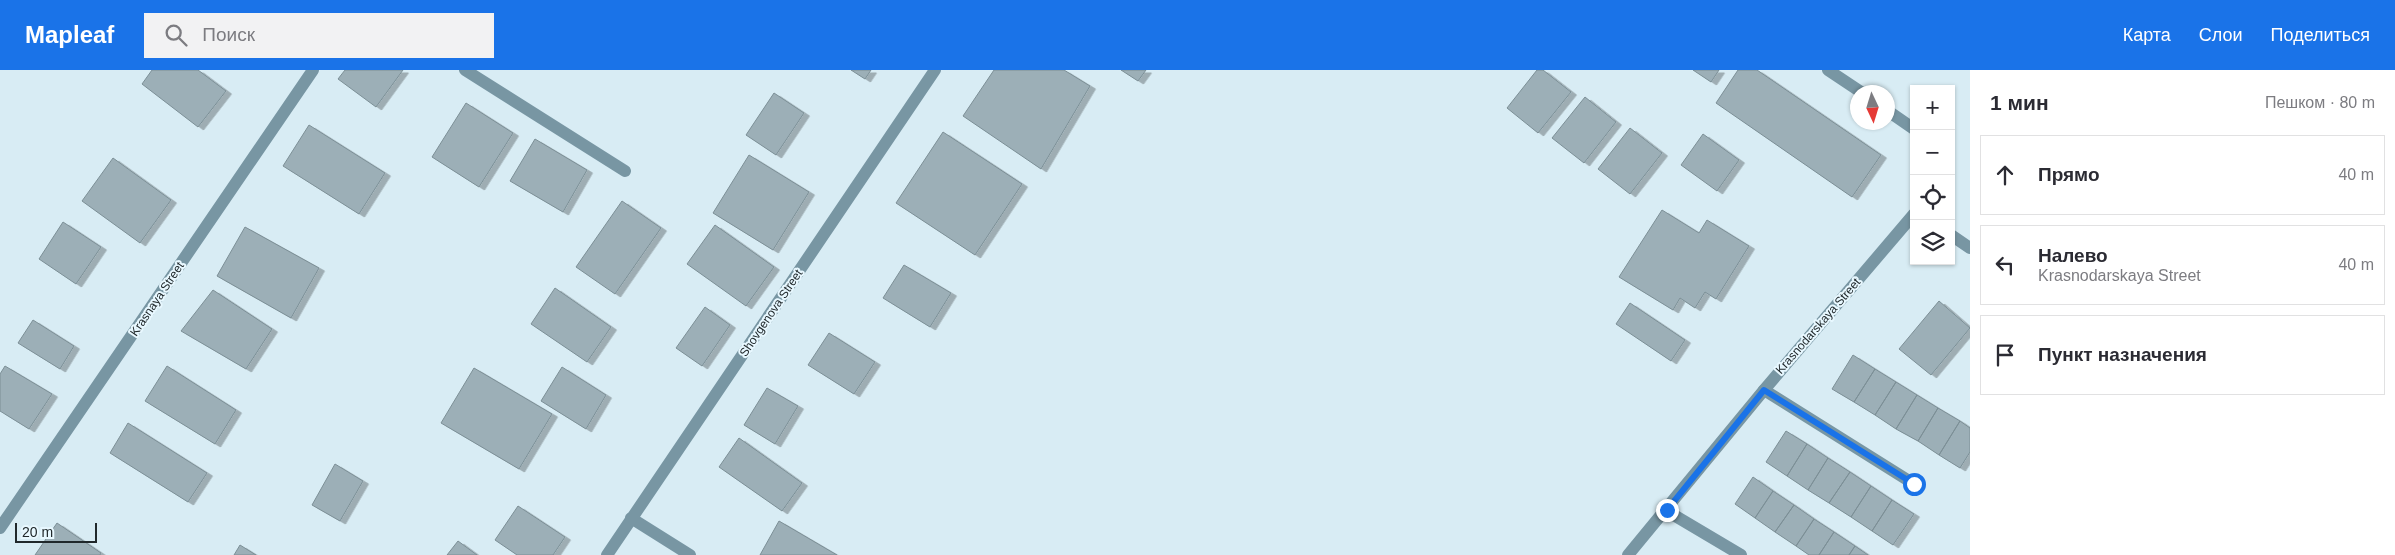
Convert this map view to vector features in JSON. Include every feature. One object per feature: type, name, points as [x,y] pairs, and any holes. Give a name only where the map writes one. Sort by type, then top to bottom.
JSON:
[{"type":"street","name":"Krasnaya Street","points":[[0,528],[314,70]]},
{"type":"street","points":[[465,70],[625,170]]},
{"type":"street","name":"Shovgenova Street","points":[[607,555],[935,70]]},
{"type":"street","points":[[1828,70],[1850,85]]},
{"type":"street","points":[[1895,116],[1910,126]]},
{"type":"street","name":"Krasnodarskaya Street","points":[[1628,555],[1764,390],[1910,219]]},
{"type":"street","points":[[1955,238],[1970,248]]},
{"type":"street","points":[[1764,390],[1914,484]]},
{"type":"street","points":[[1667,510],[1741,555]]},
{"type":"street","points":[[631,518],[690,555]]},
{"type":"building","points":[[152,70],[198,70],[226,91],[198,127],[142,84]]},
{"type":"building","points":[[345,70],[403,70],[376,107],[338,79]]},
{"type":"building","points":[[851,70],[871,70],[865,79]]},
{"type":"building","points":[[994,70],[1064,70],[1090,86],[1041,169],[963,116]]},
{"type":"building","points":[[1121,70],[1146,70],[1138,81]]},
{"type":"building","points":[[1537,70],[1543,70],[1571,92],[1538,133],[1507,108]]},
{"type":"building","points":[[1693,70],[1719,70],[1711,82]]},
{"type":"building","points":[[1738,70],[1757,70],[1881,155],[1852,197],[1716,103]]},
{"type":"building","points":[[774,93],[804,113],[776,155],[746,135]]},
{"type":"building","points":[[1585,97],[1616,122],[1584,163],[1552,138]]},
{"type":"building","points":[[466,103],[513,133],[479,187],[432,157]]},
{"type":"building","points":[[309,125],[385,173],[359,214],[283,166]]},
{"type":"building","points":[[1630,128],[1662,153],[1630,194],[1598,169]]},
{"type":"building","points":[[943,132],[1022,184],[975,255],[896,203]]},
{"type":"building","points":[[1703,134],[1739,160],[1717,191],[1681,165]]},
{"type":"building","points":[[535,139],[587,170],[563,212],[510,181]]},
{"type":"building","points":[[749,155],[809,192],[773,250],[713,213]]},
{"type":"building","points":[[113,158],[171,200],[140,243],[82,201]]},
{"type":"building","points":[[622,201],[661,228],[615,294],[576,267]]},
{"type":"building","points":[[1662,210],[1699,233],[1707,220],[1749,246],[1716,299],[1705,292],[1695,308],[1680,298],[1673,310],[1619,277]]},
{"type":"building","points":[[63,222],[101,247],[76,284],[39,259]]},
{"type":"building","points":[[715,225],[774,267],[746,306],[687,264]]},
{"type":"building","points":[[245,227],[319,268],[291,318],[217,276]]},
{"type":"building","points":[[904,265],[951,293],[930,327],[883,298]]},
{"type":"building","points":[[555,288],[611,327],[587,362],[531,324]]},
{"type":"building","points":[[213,290],[272,329],[246,369],[181,331]]},
{"type":"building","points":[[1939,301],[1970,328],[1931,375],[1899,349]]},
{"type":"building","points":[[1630,303],[1685,340],[1671,361],[1616,324]]},
{"type":"building","points":[[705,307],[730,325],[702,366],[676,348]]},
{"type":"building","points":[[33,320],[74,346],[60,369],[18,343]]},
{"type":"building","points":[[829,333],[875,362],[854,394],[808,365]]},
{"type":"building","points":[[1853,355],[1875,369],[1854,402],[1832,389]]},
{"type":"building","points":[[5,366],[52,394],[29,429],[0,411],[0,374]]},
{"type":"building","points":[[167,366],[236,410],[215,444],[145,401]]},
{"type":"building","points":[[562,367],[606,395],[586,429],[541,401]]},
{"type":"building","points":[[474,368],[552,414],[519,469],[441,423]]},
{"type":"building","points":[[1875,369],[1896,382],[1875,415],[1854,402]]},
{"type":"building","points":[[1896,382],[1917,395],[1896,429],[1875,415]]},
{"type":"building","points":[[767,388],[798,406],[775,444],[744,425]]},
{"type":"building","points":[[1917,395],[1938,408],[1918,441],[1896,429]]},
{"type":"building","points":[[1938,408],[1960,421],[1939,455],[1918,441]]},
{"type":"building","points":[[1960,421],[1970,428],[1970,452],[1960,468],[1939,455]]},
{"type":"building","points":[[128,423],[207,473],[188,502],[110,453]]},
{"type":"building","points":[[1786,431],[1807,444],[1787,476],[1766,462]]},
{"type":"building","points":[[739,438],[802,483],[782,511],[719,467]]},
{"type":"building","points":[[1807,444],[1828,458],[1808,490],[1787,476]]},
{"type":"building","points":[[1828,458],[1850,472],[1829,503],[1808,490]]},
{"type":"building","points":[[335,464],[363,481],[340,521],[312,505]]},
{"type":"building","points":[[1850,472],[1871,486],[1851,517],[1829,503]]},
{"type":"building","points":[[1753,477],[1773,491],[1755,518],[1735,504]]},
{"type":"building","points":[[1871,486],[1892,500],[1872,531],[1851,517]]},
{"type":"building","points":[[1773,491],[1794,505],[1775,532],[1755,518]]},
{"type":"building","points":[[1892,500],[1914,514],[1893,545],[1872,531]]},
{"type":"building","points":[[1794,505],[1814,519],[1796,546],[1775,532]]},
{"type":"building","points":[[518,506],[565,537],[553,555],[517,555],[495,540]]},
{"type":"building","points":[[1814,519],[1834,532],[1819,555],[1809,555],[1796,546]]},
{"type":"building","points":[[779,521],[837,555],[760,555]]},
{"type":"building","points":[[57,523],[101,553],[100,555],[35,555]]},
{"type":"building","points":[[1834,532],[1855,546],[1849,555],[1819,555]]},
{"type":"building","points":[[458,541],[477,555],[447,555]]},
{"type":"building","points":[[240,545],[256,555],[234,555]]},
{"type":"building","points":[[1855,546],[1868,555],[1849,555]]},
{"type":"route","points":[[1667,510],[1764,390],[1914,484]]}]
